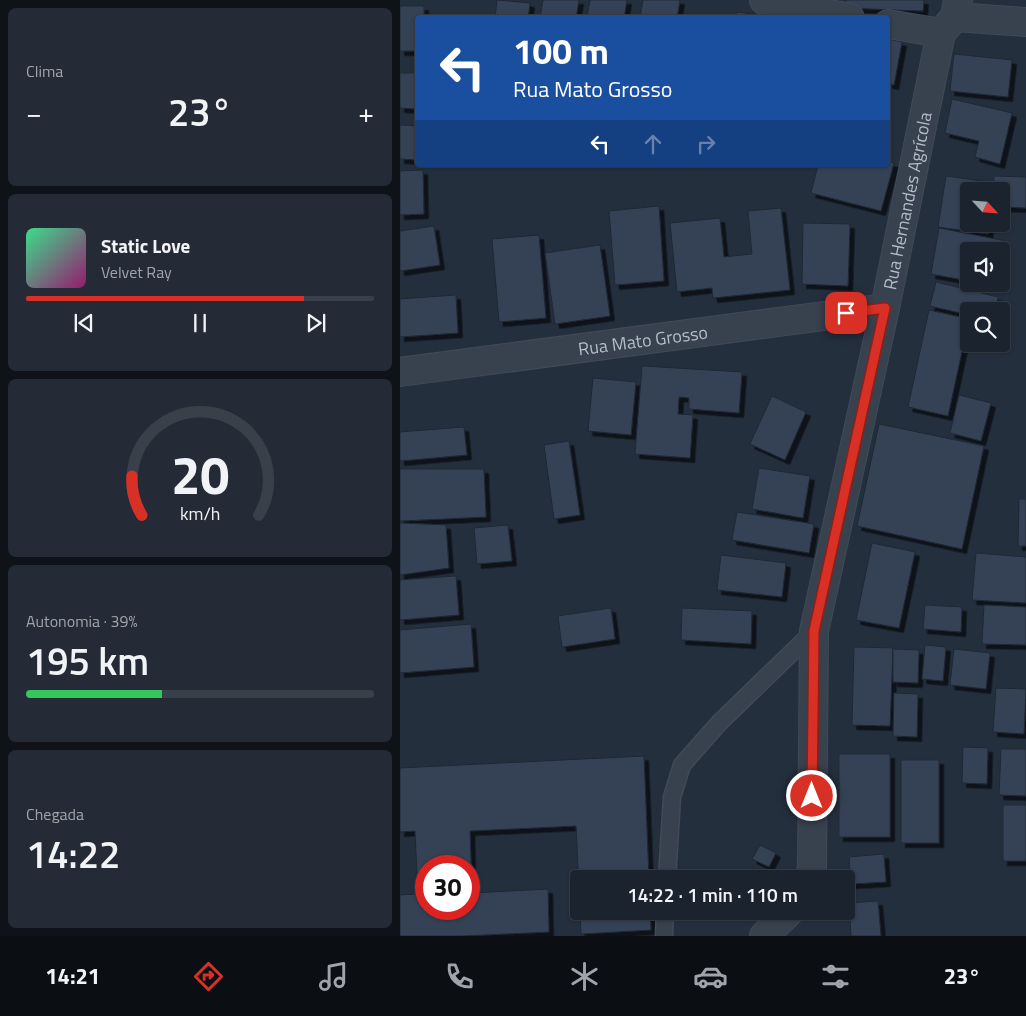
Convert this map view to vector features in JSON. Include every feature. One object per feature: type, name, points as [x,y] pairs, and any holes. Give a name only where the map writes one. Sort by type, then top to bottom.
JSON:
[{"type":"street","points":[[764,0],[834,15]]},
{"type":"street","points":[[890,24],[951,16],[1026,22]]},
{"type":"street","name":"Rua Hernandes Agrícola","points":[[812,870],[814,631],[951,16]]},
{"type":"street","name":"Rua Mato Grosso","points":[[400,372],[885,308]]},
{"type":"street","points":[[764,936],[781,920]]},
{"type":"lane","points":[[668,870],[672,796],[682,765],[719,723],[814,631]]},
{"type":"lane","points":[[664,936],[665,920]]},
{"type":"building","points":[[497,0],[530,3],[528,15],[495,15]]},
{"type":"building","points":[[543,0],[579,0],[576,15],[540,15]]},
{"type":"building","points":[[590,0],[627,0],[624,15],[588,15]]},
{"type":"building","points":[[643,0],[680,0],[678,15],[640,15]]},
{"type":"building","points":[[846,0],[924,0],[923,11],[846,8]]},
{"type":"building","points":[[400,6],[424,6],[424,15],[415,15],[415,51],[400,51]]},
{"type":"building","points":[[737,12],[761,15],[736,15]]},
{"type":"building","points":[[890,39],[902,42],[894,85],[890,84]]},
{"type":"building","points":[[954,54],[1012,60],[1008,97],[950,91]]},
{"type":"building","points":[[400,73],[415,73],[415,109],[400,108]]},
{"type":"building","points":[[952,99],[1012,113],[1000,164],[975,157],[979,141],[945,133]]},
{"type":"building","points":[[400,125],[415,126],[415,160],[400,159]]},
{"type":"building","points":[[890,162],[894,163],[881,211],[811,193],[818,167],[890,167]]},
{"type":"building","points":[[423,170],[424,214],[400,215],[400,171]]},
{"type":"building","points":[[946,176],[982,181],[960,182],[960,230],[938,227]]},
{"type":"building","points":[[994,176],[1026,177],[1026,208],[1010,207],[1010,182],[994,182]]},
{"type":"building","points":[[659,206],[664,281],[615,285],[609,211]]},
{"type":"building","points":[[781,208],[790,290],[713,298],[712,288],[677,292],[670,223],[720,218],[724,257],[752,254],[748,211]]},
{"type":"building","points":[[803,223],[850,224],[848,286],[802,284]]},
{"type":"building","points":[[434,226],[440,265],[400,271],[400,231]]},
{"type":"building","points":[[939,228],[1006,241],[960,242],[960,279],[931,274]]},
{"type":"building","points":[[539,235],[546,318],[499,322],[492,239]]},
{"type":"building","points":[[600,245],[610,316],[555,324],[545,253]]},
{"type":"building","points":[[936,282],[960,288],[960,292],[977,292],[998,297],[997,302],[960,302],[960,313],[930,306]]},
{"type":"building","points":[[456,295],[458,333],[400,337],[400,299]]},
{"type":"building","points":[[929,310],[960,317],[960,352],[962,352],[948,416],[908,407]]},
{"type":"building","points":[[642,366],[742,372],[739,413],[689,409],[689,398],[679,397],[678,414],[693,415],[690,458],[635,454]]},
{"type":"building","points":[[593,378],[636,382],[631,435],[588,431]]},
{"type":"building","points":[[959,395],[991,403],[981,441],[950,433]]},
{"type":"building","points":[[772,396],[806,412],[785,460],[750,444]]},
{"type":"building","points":[[879,424],[984,446],[962,549],[857,526]]},
{"type":"building","points":[[464,427],[467,455],[400,461],[400,432]]},
{"type":"building","points":[[569,441],[580,515],[554,519],[544,445]]},
{"type":"building","points":[[759,468],[810,476],[803,518],[752,509]]},
{"type":"building","points":[[400,469],[484,469],[486,517],[400,521]]},
{"type":"building","points":[[1019,499],[1026,499],[1026,546],[1018,546]]},
{"type":"building","points":[[737,512],[814,524],[809,553],[732,540]]},
{"type":"building","points":[[400,523],[446,525],[449,568],[400,575]]},
{"type":"building","points":[[508,525],[512,561],[477,564],[474,528]]},
{"type":"building","points":[[872,543],[915,552],[899,628],[856,620]]},
{"type":"building","points":[[976,553],[1026,557],[1026,603],[972,600]]},
{"type":"building","points":[[721,555],[786,563],[782,597],[717,590]]},
{"type":"building","points":[[456,576],[459,615],[400,620],[400,580]]},
{"type":"building","points":[[925,605],[962,607],[961,632],[923,629]]},
{"type":"building","points":[[984,605],[1026,607],[1026,645],[982,644]]},
{"type":"building","points":[[611,608],[615,639],[562,647],[558,616]]},
{"type":"building","points":[[682,608],[752,611],[751,644],[681,640]]},
{"type":"building","points":[[471,624],[474,667],[400,673],[400,630]]},
{"type":"building","points":[[925,645],[946,647],[943,681],[922,679]]},
{"type":"building","points":[[854,647],[893,648],[890,726],[852,725]]},
{"type":"building","points":[[893,649],[919,650],[918,683],[893,682]]},
{"type":"building","points":[[954,649],[990,653],[986,689],[950,685]]},
{"type":"building","points":[[996,688],[1026,689],[1024,734],[993,732]]},
{"type":"building","points":[[894,693],[918,694],[917,737],[893,736]]},
{"type":"building","points":[[963,747],[988,748],[987,784],[962,783]]},
{"type":"building","points":[[1001,749],[1026,749],[1026,796],[999,795]]},
{"type":"building","points":[[839,754],[890,754],[890,837],[839,837]]},
{"type":"building","points":[[644,756],[649,870],[578,870],[576,826],[470,831],[471,855],[416,855],[415,831],[400,832],[400,768]]},
{"type":"building","points":[[901,760],[939,760],[939,843],[901,843]]},
{"type":"building","points":[[1003,805],[1026,805],[1026,861],[1003,861]]},
{"type":"building","points":[[760,845],[776,853],[769,867],[752,859]]},
{"type":"building","points":[[884,854],[886,882],[855,884],[855,870],[850,870],[849,857]]},
{"type":"building","points":[[548,889],[549,932],[462,936],[400,936],[400,895],[415,894],[415,920],[480,920],[480,893]]},
{"type":"building","points":[[878,901],[881,936],[851,936],[850,920],[855,920],[855,903]]},
{"type":"building","points":[[580,920],[650,920],[651,930],[581,934]]},
{"type":"route","points":[[812,796],[814,631],[885,308],[846,313]]}]
